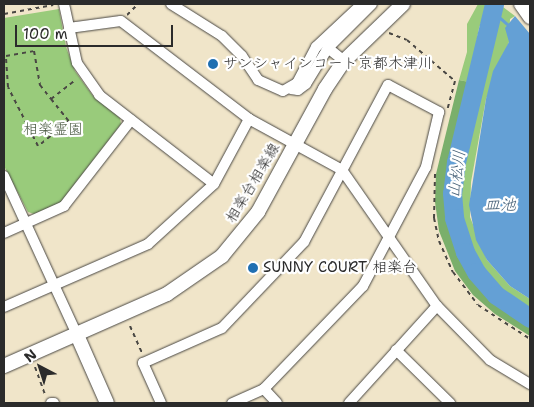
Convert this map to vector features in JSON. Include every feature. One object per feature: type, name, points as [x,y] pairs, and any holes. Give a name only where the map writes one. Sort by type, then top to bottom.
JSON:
[{"type":"main road","name":"相楽台相楽線","points":[[4,366],[168,294],[208,268],[232,245],[258,212],[344,61],[403,4]]},
{"type":"main road","points":[[521,4],[530,17]]},
{"type":"main road","points":[[77,334],[106,403]]},
{"type":"street","points":[[63,4],[72,48],[83,73],[99,95],[214,184]]},
{"type":"street","points":[[171,4],[222,36],[242,56],[258,80],[276,90],[298,90],[306,84],[328,48],[372,4]]},
{"type":"street","points":[[291,89],[316,47],[362,4]]},
{"type":"street","points":[[69,28],[121,21],[249,119],[342,170],[437,306],[490,360],[530,384]]},
{"type":"street","points":[[328,48],[344,61]]},
{"type":"street","points":[[161,403],[143,364],[222,328],[304,242],[388,85],[439,112],[426,167],[363,286],[264,389],[232,403]]},
{"type":"street","points":[[4,307],[148,244],[214,184],[249,119]]},
{"type":"street","points":[[4,233],[64,206],[131,120]]},
{"type":"street","points":[[4,176],[27,222],[77,334]]},
{"type":"street","points":[[356,401],[396,350],[437,306]]},
{"type":"street","points":[[396,350],[450,403]]},
{"type":"street","points":[[264,389],[277,403]]},
{"type":"path","points":[[4,14],[63,4]]},
{"type":"path","points":[[121,21],[138,4]]},
{"type":"path","points":[[389,34],[407,40],[455,81],[447,116]]},
{"type":"path","points":[[34,52],[40,85],[52,99],[69,121],[38,146],[8,87],[6,56],[34,52]]},
{"type":"path","points":[[52,99],[83,73]]},
{"type":"path","points":[[436,166],[434,218],[439,241],[453,272],[478,305],[530,338]]},
{"type":"path","points":[[130,326],[146,362]]},
{"type":"path","points":[[35,367],[51,403]]},
{"type":"green space","points":[[478,4],[488,4],[479,28],[469,82],[459,80],[467,52],[467,24]]},
{"type":"green space","points":[[499,4],[515,16],[510,19],[509,42],[486,99],[471,182],[470,217],[487,260],[510,286],[530,299],[530,311],[497,289],[480,269],[463,234],[458,208],[461,170]]},
{"type":"green space","name":"相楽霊園","points":[[59,9],[66,47],[75,71],[93,96],[120,118],[121,124],[60,203],[34,214],[28,212],[4,166],[4,18]]},
{"type":"green space","points":[[459,80],[469,82],[448,182],[447,210],[453,238],[464,263],[480,286],[500,306],[530,324],[530,336],[495,314],[473,295],[455,271],[439,231],[435,202],[436,174]]},
{"type":"water","name":"皿池","points":[[515,16],[530,34],[530,299],[510,286],[487,260],[476,240],[469,205],[486,99],[493,71],[509,42],[505,28]]},
{"type":"waterway","name":"山松川","points":[[494,4],[456,162],[452,193],[454,218],[465,252],[476,272],[496,295],[530,318]]},
{"type":"waterway","points":[[492,11],[507,24]]},
{"type":"place","name":"サンシャインコート京都木津川","points":[[213,64]]},
{"type":"place","name":"SUNNY COURT 相楽台","points":[[253,268]]}]
